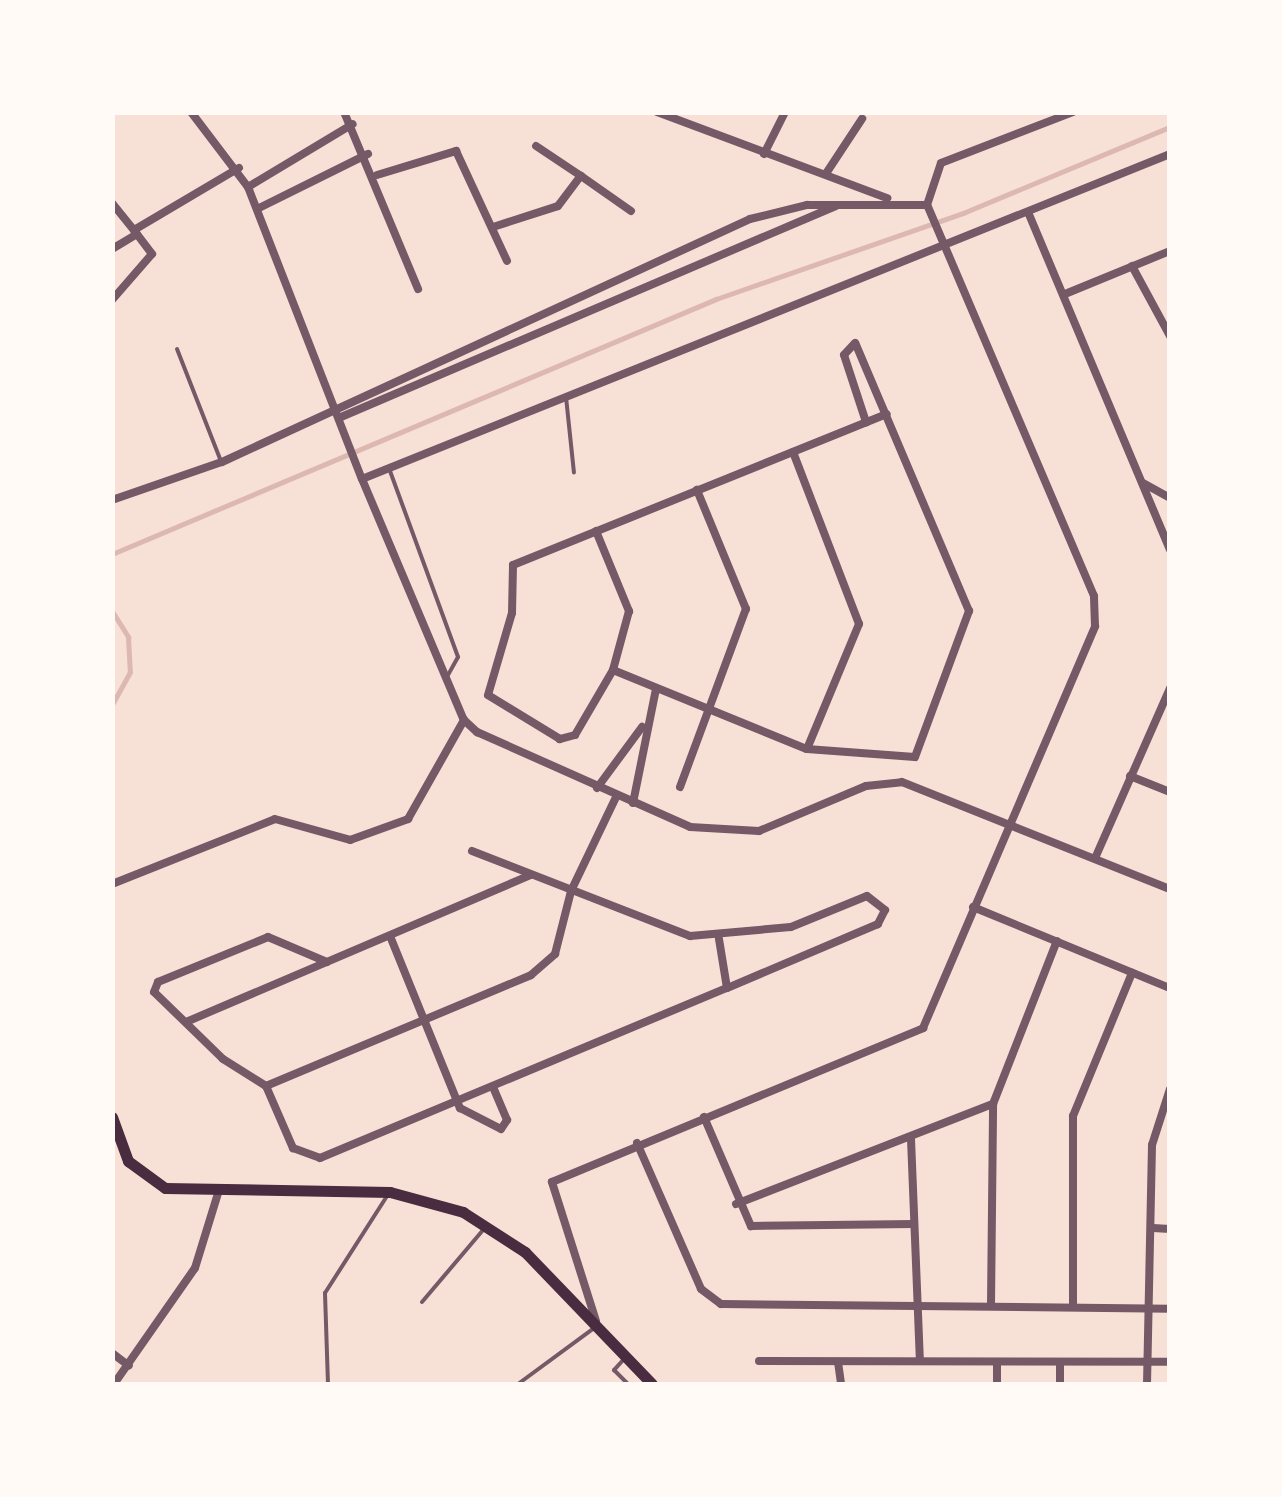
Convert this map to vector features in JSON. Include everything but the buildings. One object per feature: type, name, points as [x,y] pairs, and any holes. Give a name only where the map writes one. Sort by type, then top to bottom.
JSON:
[{"type":"main road","points":[[112,1118],[144,1178],[219,1190],[390,1192],[488,1226],[597,1326],[652,1384]]},
{"type":"street","points":[[191,112],[238,168],[248,187],[340,412],[342,430],[362,480],[464,720],[616,797],[722,834],[758,831],[866,786],[902,782],[938,792],[1170,889]]},
{"type":"street","points":[[344,112],[377,174],[418,288]]},
{"type":"street","points":[[657,112],[764,154],[827,172],[891,200],[928,209]]},
{"type":"street","points":[[764,154],[785,112]]},
{"type":"street","points":[[597,1326],[552,1182],[637,1143],[923,1028],[1007,820],[1099,612],[928,209],[940,163],[1073,112]]},
{"type":"street","points":[[827,172],[862,119]]},
{"type":"street","points":[[248,187],[353,124]]},
{"type":"street","points":[[536,146],[631,211]]},
{"type":"street","points":[[377,174],[456,151],[507,261]]},
{"type":"street","points":[[256,209],[368,154]]},
{"type":"street","points":[[362,480],[1170,154]]},
{"type":"street","points":[[112,249],[238,168]]},
{"type":"street","points":[[494,227],[558,206],[582,176]]},
{"type":"street","points":[[340,412],[750,220],[840,203],[891,200]]},
{"type":"street","points":[[112,500],[222,462],[840,203]]},
{"type":"street","points":[[112,204],[152,254],[112,300]]},
{"type":"street","points":[[1028,212],[1170,549]]},
{"type":"street","points":[[1065,294],[1170,251]]},
{"type":"street","points":[[1132,266],[1170,336]]},
{"type":"street","points":[[612,670],[710,713],[807,749],[916,758],[969,625],[887,414],[855,343],[844,355],[866,422]]},
{"type":"street","points":[[596,532],[629,611],[612,670],[567,739],[510,715],[486,688],[512,613],[508,572],[596,532],[887,414]]},
{"type":"street","points":[[793,452],[859,624],[807,749]]},
{"type":"street","points":[[1142,482],[1170,498]]},
{"type":"street","points":[[680,788],[746,608],[698,490]]},
{"type":"street","points":[[1096,856],[1170,688]]},
{"type":"street","points":[[632,803],[645,723],[656,690]]},
{"type":"street","points":[[112,884],[275,819],[350,840],[393,826],[422,799],[464,720]]},
{"type":"street","points":[[596,788],[645,723]]},
{"type":"street","points":[[1130,776],[1170,792]]},
{"type":"street","points":[[266,1086],[530,974],[555,954],[571,891],[616,797]]},
{"type":"street","points":[[326,962],[268,937],[158,982],[154,992],[266,1086],[304,1157],[458,1102],[878,924],[880,900],[719,939],[666,930],[472,851]]},
{"type":"street","points":[[186,1022],[531,875]]},
{"type":"street","points":[[974,907],[1170,988]]},
{"type":"street","points":[[390,936],[458,1102],[506,1127],[494,1087]]},
{"type":"street","points":[[719,939],[728,988]]},
{"type":"street","points":[[991,1304],[993,1104],[1057,941]]},
{"type":"street","points":[[1073,1308],[1073,1116],[1132,973]]},
{"type":"street","points":[[1147,1384],[1154,1131],[1170,1089]]},
{"type":"street","points":[[736,1204],[993,1104]]},
{"type":"street","points":[[704,1117],[736,1204],[759,1227],[914,1224]]},
{"type":"street","points":[[911,1139],[920,1360]]},
{"type":"street","points":[[637,1143],[710,1300],[1170,1309]]},
{"type":"street","points":[[114,1384],[195,1268],[219,1190]]},
{"type":"street","points":[[1153,1228],[1170,1228]]},
{"type":"street","points":[[112,1354],[129,1366]]},
{"type":"street","points":[[759,1361],[1170,1362]]},
{"type":"street","points":[[838,1362],[841,1384]]},
{"type":"street","points":[[1060,1363],[1060,1384]]},
{"type":"street","points":[[997,1364],[997,1384]]},
{"type":"lane","points":[[177,349],[222,462]]},
{"type":"lane","points":[[566,397],[574,473]]},
{"type":"lane","points":[[390,471],[458,657],[447,678]]},
{"type":"lane","points":[[328,1384],[325,1293],[390,1192]]},
{"type":"lane","points":[[422,1302],[488,1226]]},
{"type":"lane","points":[[518,1384],[597,1326]]},
{"type":"lane","points":[[628,1357],[614,1370],[628,1384]]},
{"type":"waterway","points":[[112,554],[716,299],[963,213],[1170,127]]},
{"type":"waterway","points":[[112,611],[128,637],[130,672],[112,705]]}]
